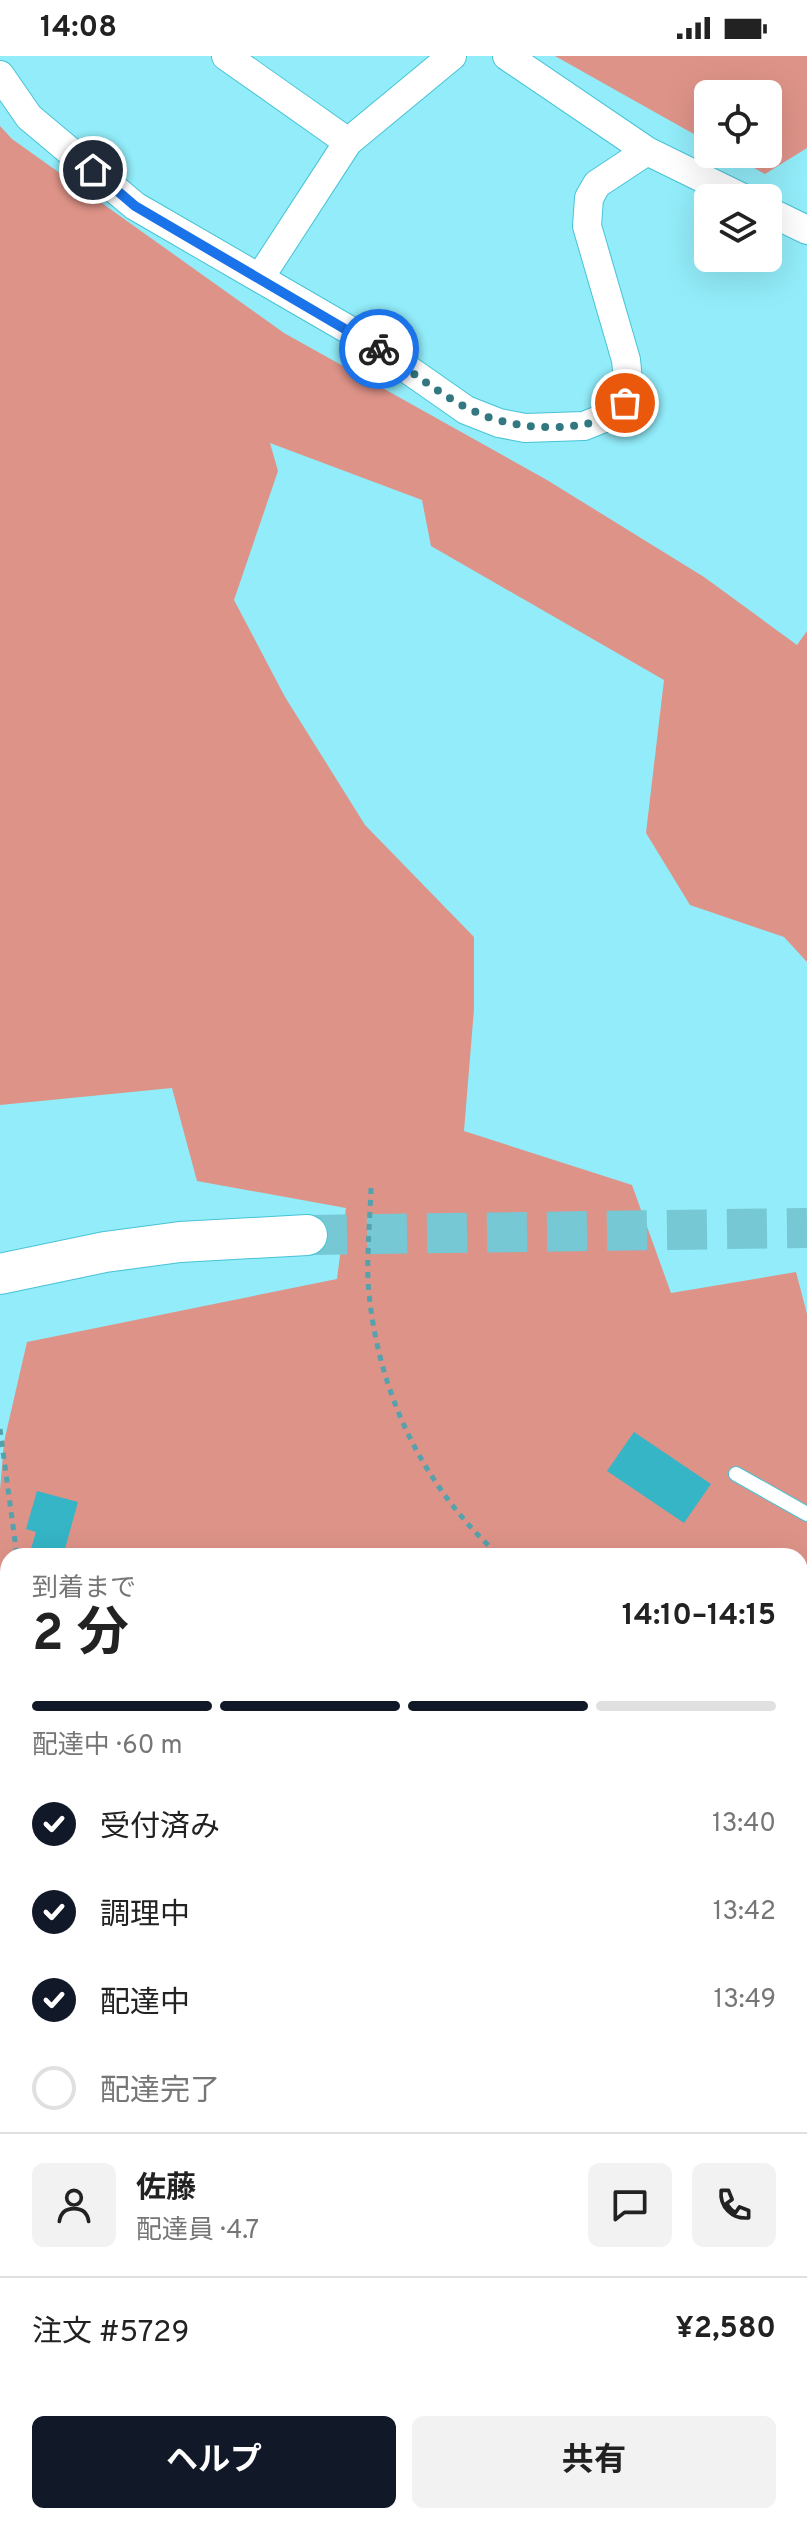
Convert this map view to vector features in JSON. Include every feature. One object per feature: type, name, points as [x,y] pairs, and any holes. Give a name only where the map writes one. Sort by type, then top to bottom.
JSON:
[{"type":"street","points":[[226,56],[348,142]]},
{"type":"street","points":[[261,276],[348,142],[452,56]]},
{"type":"street","points":[[507,56],[647,151],[714,184]]},
{"type":"street","points":[[0,75],[29,117],[135,206],[261,276],[363,338],[466,410],[499,423],[525,428],[584,426],[614,414],[625,403],[629,390],[626,360],[587,226],[589,198],[597,184],[647,151]]},
{"type":"street","points":[[782,218],[807,230]]},
{"type":"street","points":[[0,1274],[105,1252],[180,1242],[307,1235]]},
{"type":"lane","points":[[736,1474],[807,1514]]},
{"type":"path","points":[[371,1188],[368,1281],[384,1376],[420,1460],[465,1525],[491,1548]]},
{"type":"path","points":[[0,1429],[16,1548]]},
{"type":"shaded area","points":[[555,56],[807,56],[807,148],[782,163],[782,80],[694,80],[694,134]]},
{"type":"shaded area","points":[[0,126],[12,139],[284,333],[547,480],[704,577],[797,645],[807,631],[807,962],[784,937],[690,905],[646,833],[664,680],[431,546],[422,500],[270,443],[278,471],[234,600],[285,697],[365,825],[474,937],[474,1009],[464,1131],[632,1185],[671,1293],[796,1272],[807,1314],[807,1548],[0,1548],[4,1442],[27,1342],[337,1279],[346,1208],[197,1181],[172,1088],[0,1105]]},
{"type":"shaded area","points":[[754,168],[775,168],[765,174]]},
{"type":"building","points":[[634,1432],[711,1484],[684,1523],[607,1471]]},
{"type":"building","points":[[37,1491],[78,1502],[65,1548],[31,1548],[36,1532],[26,1529]]},
{"type":"tunnel","points":[[307,1235],[807,1228]]},
{"type":"way so far","points":[[379,349],[466,410],[499,423],[525,428],[584,426],[614,414],[625,403]]},
{"type":"route","points":[[93,170],[135,206],[261,276],[379,349]]}]
